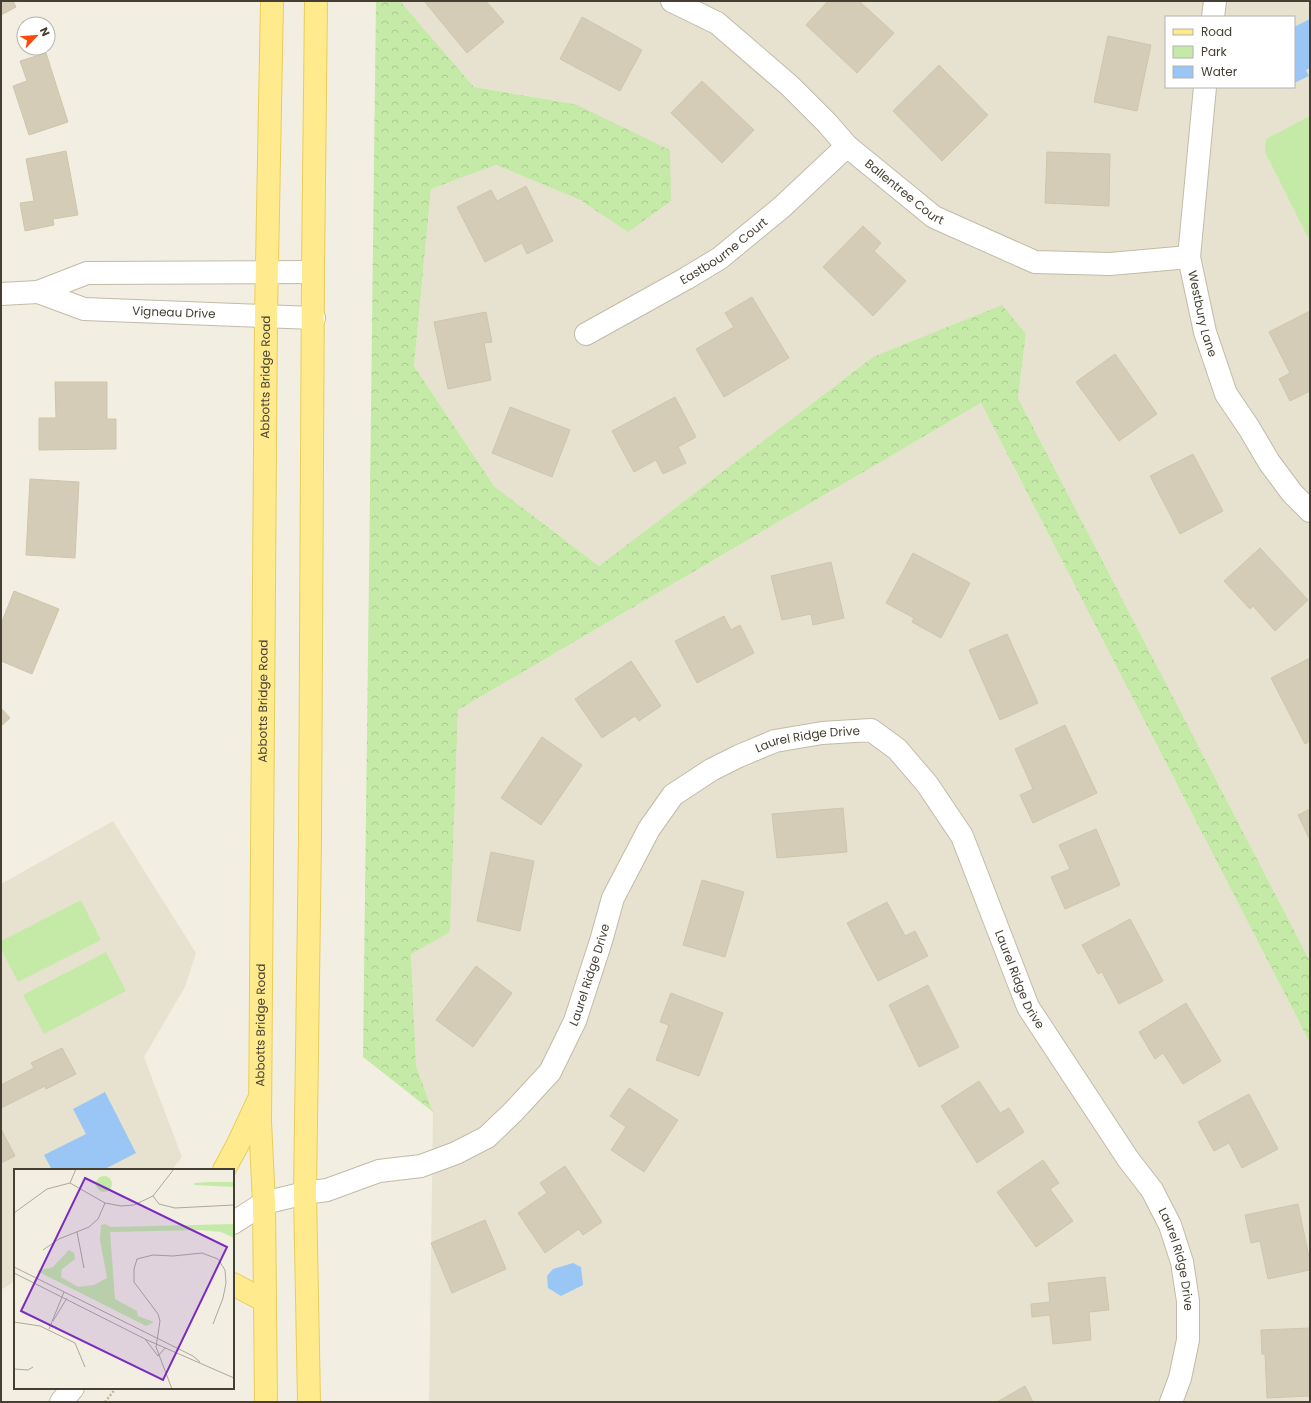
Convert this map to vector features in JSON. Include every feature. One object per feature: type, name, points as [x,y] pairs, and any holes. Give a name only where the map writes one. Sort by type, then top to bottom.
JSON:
[{"type":"main road","name":"Abbotts Bridge Road","points":[[266,1402],[264,1203],[260,1122],[266,316],[272,1]]},
{"type":"main road","points":[[309,1402],[305,1193],[310,831],[316,1]]},
{"type":"main road","points":[[225,1169],[261,1094]]},
{"type":"main road","points":[[234,1284],[265,1300]]},
{"type":"street","name":"Ballentree Court","points":[[672,1],[718,23],[790,86],[827,123],[847,146],[934,217],[1035,262],[1110,264],[1189,257]]},
{"type":"street","points":[[1213,16],[1215,1]]},
{"type":"street","name":"Westbury Lane","points":[[1205,88],[1189,257],[1205,332],[1226,394],[1249,428],[1269,462],[1292,493],[1310,511]]},
{"type":"street","name":"Eastbourne Court","points":[[586,334],[720,258],[782,207],[847,146]]},
{"type":"street","name":"Vigneau Drive","points":[[1,294],[38,292],[87,273],[313,272]]},
{"type":"street","name":"Vigneau Drive","points":[[38,292],[84,309],[314,318]]},
{"type":"street","name":"Laurel Ridge Drive","points":[[234,1222],[264,1203],[305,1193],[328,1190],[379,1171],[421,1166],[456,1153],[487,1137],[513,1112],[550,1072],[575,1021],[614,898],[649,830],[673,795],[711,770],[775,741],[822,733],[871,730],[897,749],[927,784],[962,836],[1028,1007],[1128,1159],[1152,1190],[1170,1225],[1182,1262],[1188,1301],[1188,1340],[1180,1378],[1171,1402]]},
{"type":"street","points":[[61,1402],[72,1389]]},
{"type":"path","points":[[105,1402],[115,1389]]},
{"type":"shaded area","points":[[400,1],[1310,1],[1310,961],[1018,398],[1026,334],[873,357],[599,566],[494,486],[414,366],[431,189],[496,165],[580,200],[628,232],[575,104],[474,87]]},
{"type":"shaded area","points":[[981,403],[1310,1043],[1310,1402],[429,1402],[433,1112],[416,1066],[411,953],[450,932],[458,710]]},
{"type":"shaded area","points":[[113,821],[196,953],[185,987],[144,1057],[182,1157],[173,1169],[14,1169],[14,1282],[1,1290],[1,884]]},
{"type":"green space","points":[[376,1],[400,1],[474,87],[575,104],[670,150],[671,201],[628,232],[580,200],[496,165],[431,189],[414,366],[494,486],[599,566],[873,357],[1002,305],[1026,334],[1018,398],[1310,961],[1310,1043],[981,403],[458,710],[450,932],[411,954],[416,1066],[433,1112],[363,1057]]},
{"type":"green space","points":[[1310,116],[1310,237],[1307,236],[1265,152],[1266,139]]},
{"type":"green space","points":[[81,900],[101,940],[18,982],[1,949],[1,941]]},
{"type":"green space","points":[[106,952],[126,991],[44,1034],[23,995]]},
{"type":"water","points":[[1310,19],[1310,68],[1306,70],[1309,76],[1295,83],[1295,26]]},
{"type":"water","points":[[105,1092],[136,1153],[105,1169],[51,1169],[44,1155],[86,1134],[73,1109]]},
{"type":"water","points":[[573,1263],[581,1267],[583,1285],[561,1296],[548,1288],[547,1276],[553,1269]]},
{"type":"building","points":[[1,1],[13,1],[16,7],[1,15]]},
{"type":"building","points":[[424,1],[486,1],[504,22],[467,53]]},
{"type":"building","points":[[828,1],[859,1],[894,33],[857,73],[806,25]]},
{"type":"building","points":[[582,17],[642,50],[620,91],[560,59]]},
{"type":"building","points":[[1108,36],[1151,45],[1137,111],[1094,102]]},
{"type":"building","points":[[36,56],[47,56],[68,122],[29,135],[13,86],[27,81],[20,61]]},
{"type":"building","points":[[939,65],[988,115],[942,161],[893,111]]},
{"type":"building","points":[[702,81],[754,130],[722,163],[671,113]]},
{"type":"building","points":[[66,151],[78,215],[53,219],[54,225],[25,231],[20,203],[34,201],[26,159]]},
{"type":"building","points":[[1047,152],[1110,154],[1109,206],[1045,203]]},
{"type":"building","points":[[526,186],[553,241],[527,254],[522,243],[485,262],[457,207],[491,190],[497,201]]},
{"type":"building","points":[[863,226],[881,243],[874,251],[906,281],[873,316],[823,267]]},
{"type":"building","points":[[752,297],[789,358],[724,397],[696,349],[734,327],[725,313]]},
{"type":"building","points":[[1310,311],[1310,391],[1290,401],[1279,379],[1290,373],[1269,332]]},
{"type":"building","points":[[486,312],[492,342],[484,343],[491,380],[448,389],[434,322]]},
{"type":"building","points":[[1115,354],[1157,414],[1119,441],[1076,382]]},
{"type":"building","points":[[55,382],[107,382],[107,419],[116,419],[116,449],[39,450],[39,418],[56,418]]},
{"type":"building","points":[[675,397],[696,437],[678,447],[686,463],[663,474],[656,460],[634,472],[612,431]]},
{"type":"building","points":[[510,407],[570,430],[552,477],[492,453]]},
{"type":"building","points":[[1193,454],[1223,511],[1180,534],[1150,476]]},
{"type":"building","points":[[30,479],[79,482],[75,558],[26,555]]},
{"type":"building","points":[[1260,548],[1308,600],[1275,631],[1253,606],[1250,609],[1224,581]]},
{"type":"building","points":[[913,553],[970,583],[941,638],[912,622],[914,618],[886,603]]},
{"type":"building","points":[[831,562],[844,618],[813,625],[811,614],[782,620],[771,576]]},
{"type":"building","points":[[14,591],[59,609],[32,674],[1,661],[1,624]]},
{"type":"building","points":[[724,616],[731,630],[740,625],[754,653],[697,683],[675,641]]},
{"type":"building","points":[[1007,634],[1038,703],[1000,720],[969,650]]},
{"type":"building","points":[[1310,658],[1310,741],[1305,744],[1271,678]]},
{"type":"building","points":[[631,661],[661,706],[639,721],[635,716],[602,738],[575,699]]},
{"type":"building","points":[[1,708],[10,718],[1,726]]},
{"type":"building","points":[[1065,725],[1097,793],[1033,823],[1020,795],[1033,789],[1015,749]]},
{"type":"building","points":[[542,737],[582,765],[541,825],[501,798]]},
{"type":"building","points":[[843,808],[847,852],[777,858],[772,814]]},
{"type":"building","points":[[1310,809],[1310,840],[1298,815]]},
{"type":"building","points":[[1096,829],[1120,885],[1065,909],[1051,877],[1070,869],[1059,845]]},
{"type":"building","points":[[491,852],[534,861],[520,931],[477,921]]},
{"type":"building","points":[[702,880],[744,892],[725,957],[683,945]]},
{"type":"building","points":[[887,902],[905,936],[915,931],[928,956],[878,981],[847,923]]},
{"type":"building","points":[[1130,919],[1163,981],[1119,1004],[1102,972],[1098,974],[1082,945]]},
{"type":"building","points":[[476,966],[512,993],[473,1047],[436,1020]]},
{"type":"building","points":[[928,985],[959,1047],[919,1067],[889,1005]]},
{"type":"building","points":[[671,993],[723,1013],[699,1076],[656,1060],[669,1025],[660,1022]]},
{"type":"building","points":[[1186,1003],[1221,1061],[1183,1084],[1163,1053],[1155,1059],[1139,1032]]},
{"type":"building","points":[[62,1048],[76,1074],[46,1089],[45,1086],[1,1108],[1,1085],[34,1068],[31,1063]]},
{"type":"building","points":[[979,1081],[1000,1113],[1009,1108],[1024,1132],[977,1163],[941,1106]]},
{"type":"building","points":[[629,1088],[678,1120],[644,1172],[611,1150],[626,1127],[610,1116]]},
{"type":"building","points":[[1249,1094],[1278,1149],[1242,1168],[1229,1143],[1214,1151],[1198,1122]]},
{"type":"building","points":[[1,1129],[15,1156],[1,1163]]},
{"type":"building","points":[[1043,1160],[1059,1183],[1050,1189],[1073,1221],[1036,1247],[997,1192]]},
{"type":"building","points":[[565,1166],[602,1222],[583,1235],[579,1229],[545,1253],[518,1213],[547,1193],[540,1183]]},
{"type":"building","points":[[1298,1204],[1310,1262],[1310,1270],[1268,1279],[1260,1241],[1251,1243],[1245,1215]]},
{"type":"building","points":[[485,1220],[506,1269],[452,1293],[431,1243]]},
{"type":"building","points":[[1105,1277],[1109,1310],[1089,1312],[1091,1340],[1053,1344],[1050,1315],[1032,1317],[1031,1304],[1050,1302],[1048,1283]]},
{"type":"building","points":[[1310,1328],[1310,1396],[1267,1398],[1265,1354],[1262,1354],[1261,1330]]},
{"type":"building","points":[[1025,1386],[1033,1402],[997,1402]]}]
